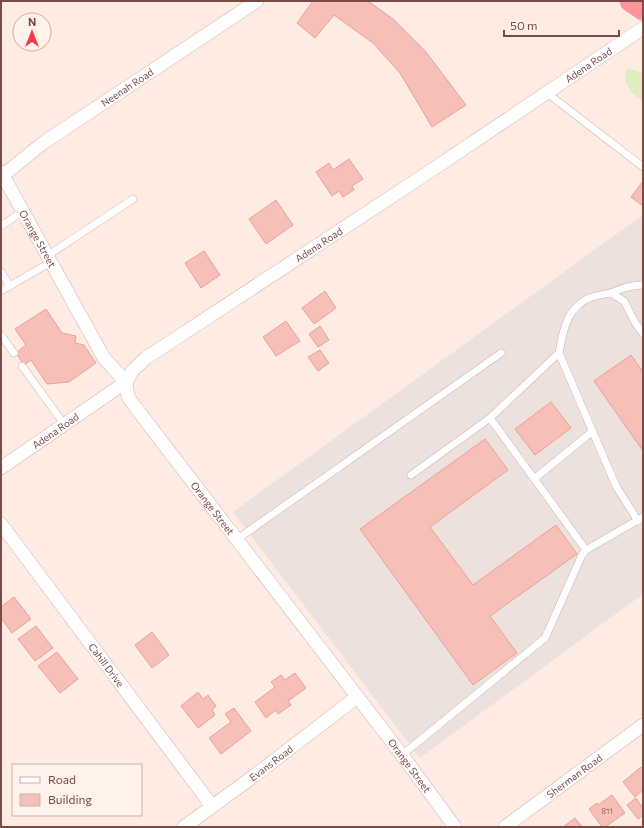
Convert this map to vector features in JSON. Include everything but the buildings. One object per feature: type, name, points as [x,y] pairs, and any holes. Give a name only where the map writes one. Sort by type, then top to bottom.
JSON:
[{"type":"highway","points":[[631,1],[643,9]]},
{"type":"street","name":"Neenah Road","points":[[2,175],[43,143],[257,1]]},
{"type":"street","name":"Adena Road","points":[[1,468],[126,382],[133,370],[146,358],[432,170],[643,28]]},
{"type":"street","name":"Orange Street","points":[[2,175],[104,358],[126,382],[128,397],[402,755],[455,827]]},
{"type":"street","name":"Cahill Drive","points":[[1,524],[212,806]]},
{"type":"street","name":"Evans Road","points":[[184,827],[254,776],[357,697]]},
{"type":"street","name":"Sherman Road","points":[[505,827],[643,725]]},
{"type":"lane","points":[[547,93],[643,166]]},
{"type":"lane","points":[[1,291],[133,199]]},
{"type":"lane","points":[[1,226],[23,211]]},
{"type":"lane","points":[[1,272],[10,286]]},
{"type":"lane","points":[[402,755],[545,638],[582,555],[586,550],[640,519],[616,486],[559,353],[563,330],[573,309],[592,297],[611,293],[622,288],[643,285]]},
{"type":"lane","points":[[611,293],[624,301],[643,333]]},
{"type":"lane","points":[[1,335],[14,353]]},
{"type":"lane","points":[[236,540],[501,353]]},
{"type":"lane","points":[[411,475],[490,418],[559,353]]},
{"type":"lane","points":[[22,366],[64,424]]},
{"type":"lane","points":[[490,418],[586,550]]},
{"type":"lane","points":[[534,479],[593,431]]},
{"type":"shaded area","points":[[641,216],[643,217],[643,594],[420,758],[233,512]]},
{"type":"green space","points":[[627,68],[643,73],[643,101],[632,93],[625,81]]}]
